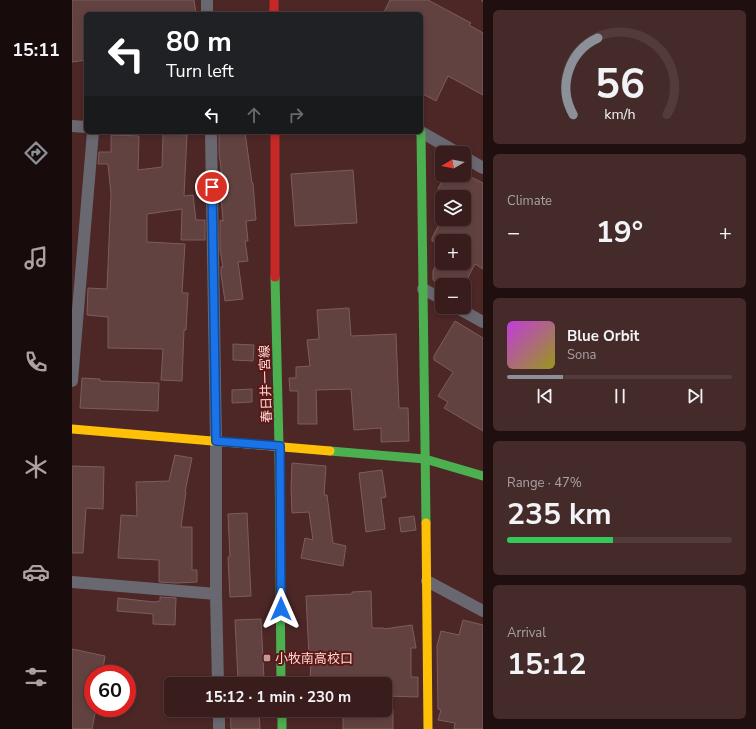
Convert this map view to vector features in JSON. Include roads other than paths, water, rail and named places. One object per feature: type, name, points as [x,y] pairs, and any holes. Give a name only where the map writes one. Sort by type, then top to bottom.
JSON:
[{"type":"street","points":[[207,0],[207,12]]},
{"type":"street","points":[[274,0],[274,12]]},
{"type":"street","points":[[72,126],[84,127]]},
{"type":"street","points":[[423,133],[446,146]]},
{"type":"street","points":[[72,380],[93,134]]},
{"type":"street","points":[[211,134],[218,677]]},
{"type":"street","name":"春日井一宮線","points":[[275,134],[274,256],[280,446],[281,677]]},
{"type":"street","points":[[421,134],[428,729]]},
{"type":"street","points":[[471,161],[483,168]]},
{"type":"street","points":[[424,289],[435,295]]},
{"type":"street","points":[[469,314],[483,322]]},
{"type":"street","points":[[72,429],[425,459],[483,476]]},
{"type":"street","points":[[427,581],[483,611]]},
{"type":"street","points":[[72,582],[216,594]]},
{"type":"street","points":[[219,717],[219,729]]},
{"type":"street","points":[[282,717],[282,729]]},
{"type":"place","name":"小牧南高校口","points":[[267,658]]}]
